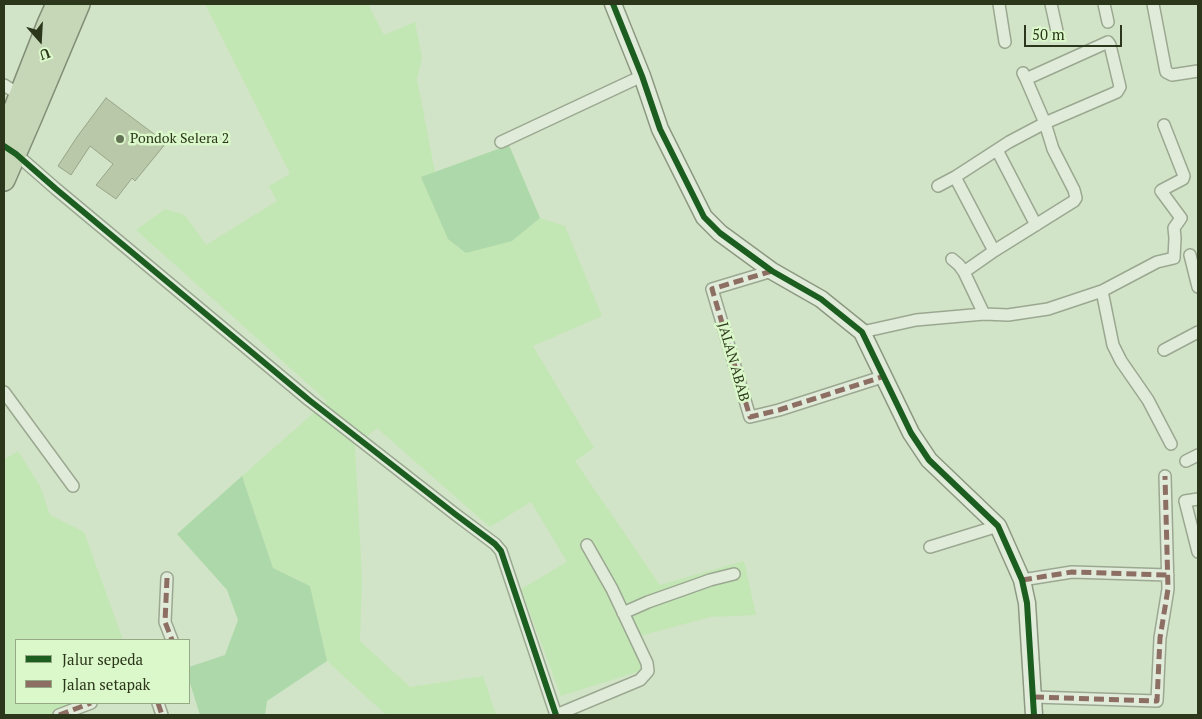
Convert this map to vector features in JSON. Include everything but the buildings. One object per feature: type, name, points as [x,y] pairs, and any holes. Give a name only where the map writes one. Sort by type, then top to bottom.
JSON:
[{"type":"highway","points":[[4,180],[17,102],[57,4]]},
{"type":"highway","points":[[17,102],[79,4]]},
{"type":"street","points":[[613,4],[642,76],[660,129],[704,217],[720,233],[772,271],[821,299],[862,332],[911,433],[929,460],[998,526],[1022,580],[1027,603],[1034,715]]},
{"type":"street","points":[[999,4],[1005,42]]},
{"type":"street","points":[[1051,4],[1056,31]]},
{"type":"street","points":[[1104,4],[1108,22]]},
{"type":"street","points":[[1153,4],[1166,72],[1172,75],[1198,71]]},
{"type":"street","points":[[938,186],[996,150],[1045,123],[1117,92],[1120,87],[1108,42],[1024,76],[1045,123],[1053,149],[1074,190],[1076,198],[964,272]]},
{"type":"street","points":[[501,142],[642,76]]},
{"type":"street","points":[[1164,125],[1184,176],[1183,179],[1161,192],[1181,218],[1174,228],[1174,258]]},
{"type":"street","points":[[10,146],[56,189],[295,388],[495,544],[501,551],[556,715],[640,680],[648,671],[647,663],[624,613],[587,545]]},
{"type":"street","points":[[996,150],[1036,225]]},
{"type":"street","points":[[955,177],[994,251]]},
{"type":"street","points":[[862,332],[916,320],[984,314],[1008,315],[1048,308],[1102,291],[1158,262],[1194,254],[1198,287]]},
{"type":"street","points":[[952,259],[964,272],[984,314]]},
{"type":"street","name":"JALAN ABAB","points":[[772,271],[712,289],[750,417],[779,410],[885,376]]},
{"type":"street","points":[[1102,291],[1113,345],[1121,361],[1148,400],[1172,444]]},
{"type":"street","points":[[1164,350],[1198,332]]},
{"type":"street","points":[[4,392],[73,486]]},
{"type":"street","points":[[1186,461],[1198,455]]},
{"type":"street","points":[[1034,697],[1157,701],[1160,638],[1168,589],[1165,476]]},
{"type":"street","points":[[1198,499],[1185,501],[1198,552]]},
{"type":"street","points":[[930,548],[998,526]]},
{"type":"street","points":[[1022,580],[1072,572],[1168,575]]},
{"type":"street","points":[[624,613],[648,602],[710,580],[734,574]]},
{"type":"street","points":[[167,578],[165,622],[172,639]]},
{"type":"street","points":[[59,715],[88,704]]},
{"type":"green space","points":[[205,4],[368,4],[384,35],[415,22],[422,58],[417,79],[435,172],[421,178],[512,241],[540,218],[565,226],[602,316],[533,346],[594,448],[575,461],[660,585],[744,561],[756,615],[710,617],[640,636],[650,668],[561,696],[521,589],[567,562],[531,502],[490,527],[377,428],[355,446],[362,578],[360,641],[410,687],[483,676],[496,715],[386,715],[327,661],[310,586],[273,568],[242,476],[327,401],[136,230],[165,209],[185,215],[206,245],[277,201],[269,186],[290,174]]},
{"type":"green space","points":[[509,145],[540,218],[512,241],[466,253],[448,239],[421,177]]},
{"type":"green space","points":[[18,451],[40,486],[50,515],[84,532],[123,639],[15,639],[15,704],[86,704],[53,715],[4,715],[4,460]]},
{"type":"green space","points":[[242,476],[273,568],[310,586],[327,661],[267,701],[265,715],[200,715],[190,683],[190,667],[225,655],[238,620],[227,590],[177,534]]},
{"type":"marked path","points":[[772,271],[712,289],[750,417],[779,410],[885,376]]},
{"type":"marked path","points":[[1034,697],[1157,701],[1160,638],[1168,589],[1165,476]]},
{"type":"marked path","points":[[1022,580],[1072,572],[1168,575]]},
{"type":"marked path","points":[[167,578],[165,622],[172,639]]},
{"type":"marked path","points":[[59,715],[88,704]]},
{"type":"marked path","points":[[158,704],[162,715]]},
{"type":"cycle path","points":[[613,4],[642,76],[660,129],[704,217],[720,233],[772,271],[821,299],[862,332],[911,433],[929,460],[998,526],[1022,580],[1027,603],[1034,715]]},
{"type":"cycle path","points":[[4,146],[16,154],[309,400],[495,544],[501,551],[556,715]]},
{"type":"place","name":"Pondok Selera 2","points":[[120,139]]}]
